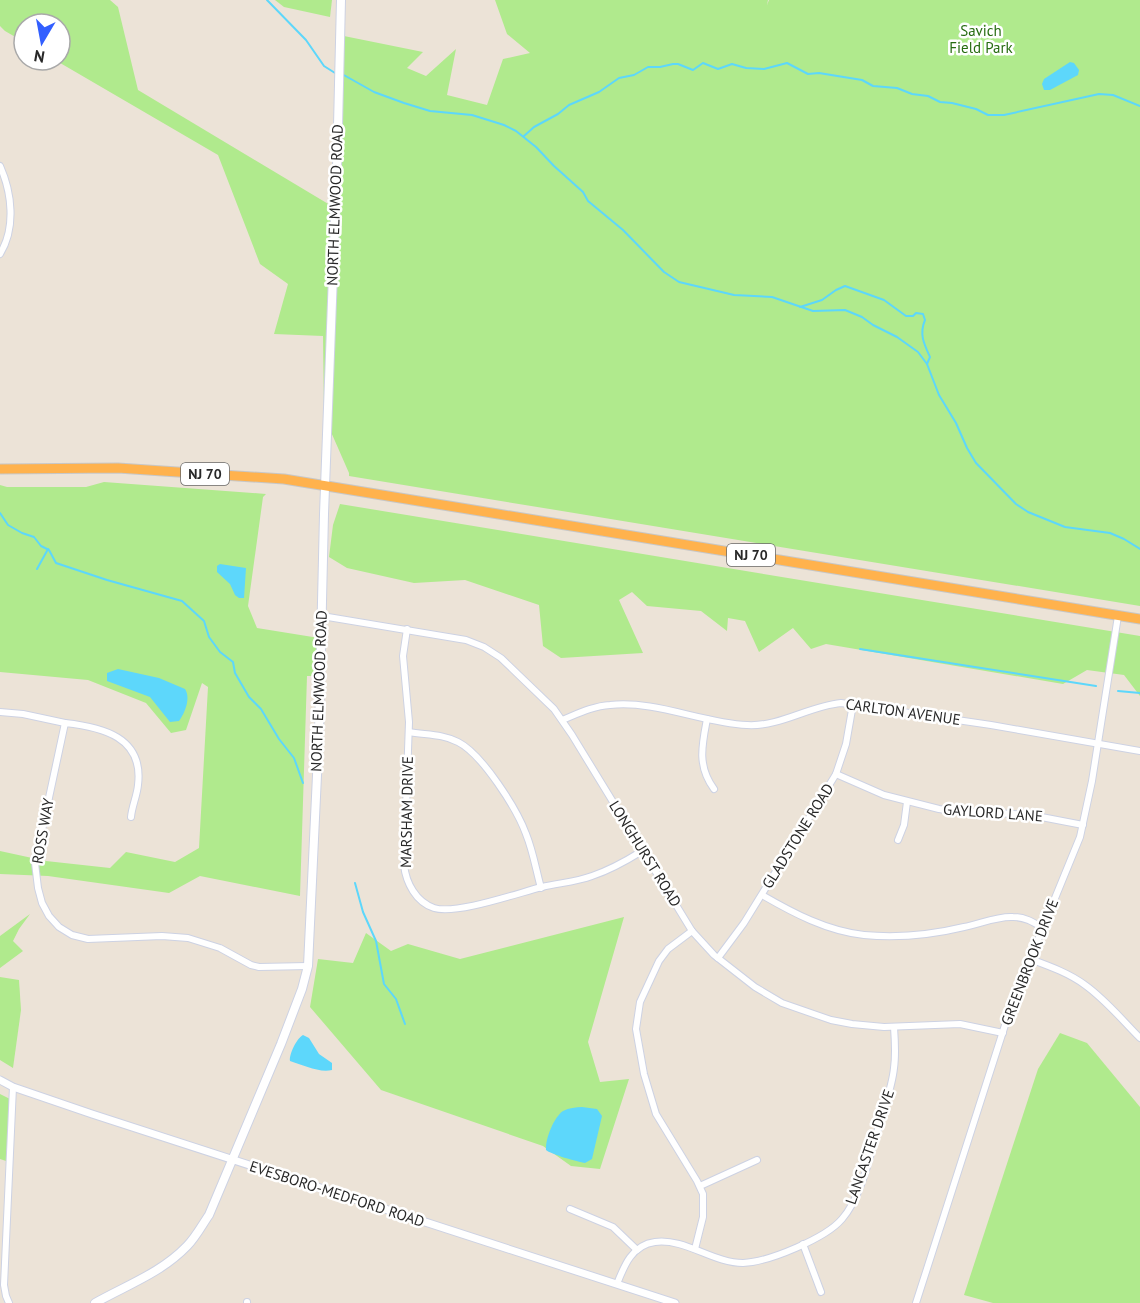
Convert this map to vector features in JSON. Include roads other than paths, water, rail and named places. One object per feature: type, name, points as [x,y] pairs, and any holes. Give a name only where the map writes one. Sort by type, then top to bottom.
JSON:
[{"type":"highway","name":"NJ 70","points":[[0,469],[118,468],[284,479],[1140,619]]},
{"type":"main road","name":"NORTH ELMWOOD ROAD","points":[[95,1303],[109,1300],[166,1264],[188,1245],[209,1215],[287,1030],[308,966],[337,168],[340,0]]},
{"type":"street","points":[[0,166],[10,203],[11,219],[0,254]]},
{"type":"street","name":"LONGHURST ROAD","points":[[322,616],[457,637],[484,647],[509,665],[540,694],[562,720],[692,931],[718,958],[755,987],[783,1003],[831,1020],[873,1027],[960,1024],[1003,1033]]},
{"type":"street","name":"GREENBROOK DRIVE","points":[[916,1303],[1003,1033],[1083,825],[1118,616]]},
{"type":"street","name":"MARSHAM DRIVE","points":[[407,629],[403,656],[409,732],[404,865],[407,881],[415,893],[432,908],[448,909],[483,903],[593,876],[623,863],[642,851]]},
{"type":"street","name":"CARLTON AVENUE","points":[[562,720],[594,708],[620,704],[748,725],[779,720],[831,704],[853,704],[1140,751]]},
{"type":"street","name":"GLADSTONE ROAD","points":[[718,958],[740,930],[836,774],[846,744],[853,704]]},
{"type":"street","points":[[0,712],[100,728],[115,735],[129,747],[139,774],[131,817]]},
{"type":"street","points":[[707,719],[701,761],[705,774],[714,789]]},
{"type":"street","name":"ROSS WAY","points":[[65,723],[35,863],[40,896],[54,922],[65,932],[80,937],[179,937],[220,948],[259,967],[308,966]]},
{"type":"street","points":[[409,732],[437,735],[460,742],[485,767],[522,824],[541,888]]},
{"type":"street","name":"GAYLORD LANE","points":[[836,774],[876,792],[907,802],[953,812],[1047,816],[1083,825]]},
{"type":"street","points":[[898,840],[904,825],[907,802]]},
{"type":"street","points":[[762,895],[817,923],[862,935],[919,935],[1015,917],[1028,920],[1043,928]]},
{"type":"street","points":[[692,931],[668,949],[659,961],[640,1002],[636,1029],[644,1074],[656,1114],[700,1186],[704,1209],[695,1250]]},
{"type":"street","points":[[1030,959],[1085,984],[1140,1038]]},
{"type":"street","name":"LANCASTER DRIVE","points":[[637,1250],[655,1242],[673,1243],[744,1263],[771,1258],[834,1227],[847,1213],[856,1195],[893,1076],[894,1027]]},
{"type":"street","name":"EVESBORO-MEDFORD ROAD","points":[[0,1080],[13,1087],[232,1160],[675,1303]]},
{"type":"street","points":[[9,1303],[4,1285],[13,1087]]},
{"type":"street","points":[[700,1186],[757,1160]]},
{"type":"street","points":[[570,1209],[613,1227],[637,1250],[625,1264],[617,1284]]},
{"type":"street","points":[[803,1244],[820,1292]]},
{"type":"water","points":[[1070,62],[1074,63],[1079,70],[1078,75],[1050,90],[1044,90],[1042,84],[1044,79]]},
{"type":"water","points":[[220,564],[246,568],[244,598],[235,595],[230,584],[217,572],[217,566]]},
{"type":"water","points":[[118,669],[159,678],[185,689],[186,705],[179,721],[170,722],[150,697],[107,681],[107,673]]},
{"type":"water","points":[[303,1035],[309,1038],[319,1054],[332,1063],[332,1070],[316,1070],[290,1061],[294,1046]]},
{"type":"water","points":[[582,1107],[597,1109],[602,1116],[592,1159],[585,1163],[558,1156],[546,1150],[547,1140],[556,1118],[563,1111]]},
{"type":"waterway","points":[[267,0],[306,40],[324,66],[335,73]]},
{"type":"waterway","points":[[524,136],[569,105],[599,92],[619,78],[634,75],[648,67],[673,64],[693,70],[703,63],[718,69],[732,64],[764,69],[787,63],[808,74],[819,73],[862,80],[873,86],[897,88],[912,94],[928,96],[940,102],[976,109],[988,115],[1004,115],[1099,94],[1113,95],[1140,106]]},
{"type":"waterway","points":[[342,74],[374,92],[404,103],[430,111],[472,115],[516,131],[536,147],[583,192],[588,201],[623,230],[664,272],[679,282],[734,295],[772,297],[813,311],[845,310],[897,337],[918,352],[927,364],[939,395],[976,463],[1016,504],[1028,512],[1065,527],[1110,533],[1140,549]]},
{"type":"waterway","points":[[800,307],[822,300],[845,286],[884,300],[906,316],[913,316],[916,313],[923,314],[925,320],[922,330],[923,339],[930,357],[927,364]]},
{"type":"waterway","points":[[0,513],[8,525],[34,537],[41,546],[49,550],[56,563],[182,601],[204,621],[209,637],[220,652],[233,662],[235,673],[249,697],[261,709],[279,739],[294,758],[303,783]]},
{"type":"waterway","points":[[37,569],[48,549]]},
{"type":"waterway","points":[[860,649],[1096,686]]},
{"type":"waterway","points":[[1118,691],[1140,693]]},
{"type":"waterway","points":[[355,883],[363,912],[376,941],[384,984],[396,999],[405,1024]]},
{"type":"park label","name":"Savich Field Park","points":[[981,40]]}]
